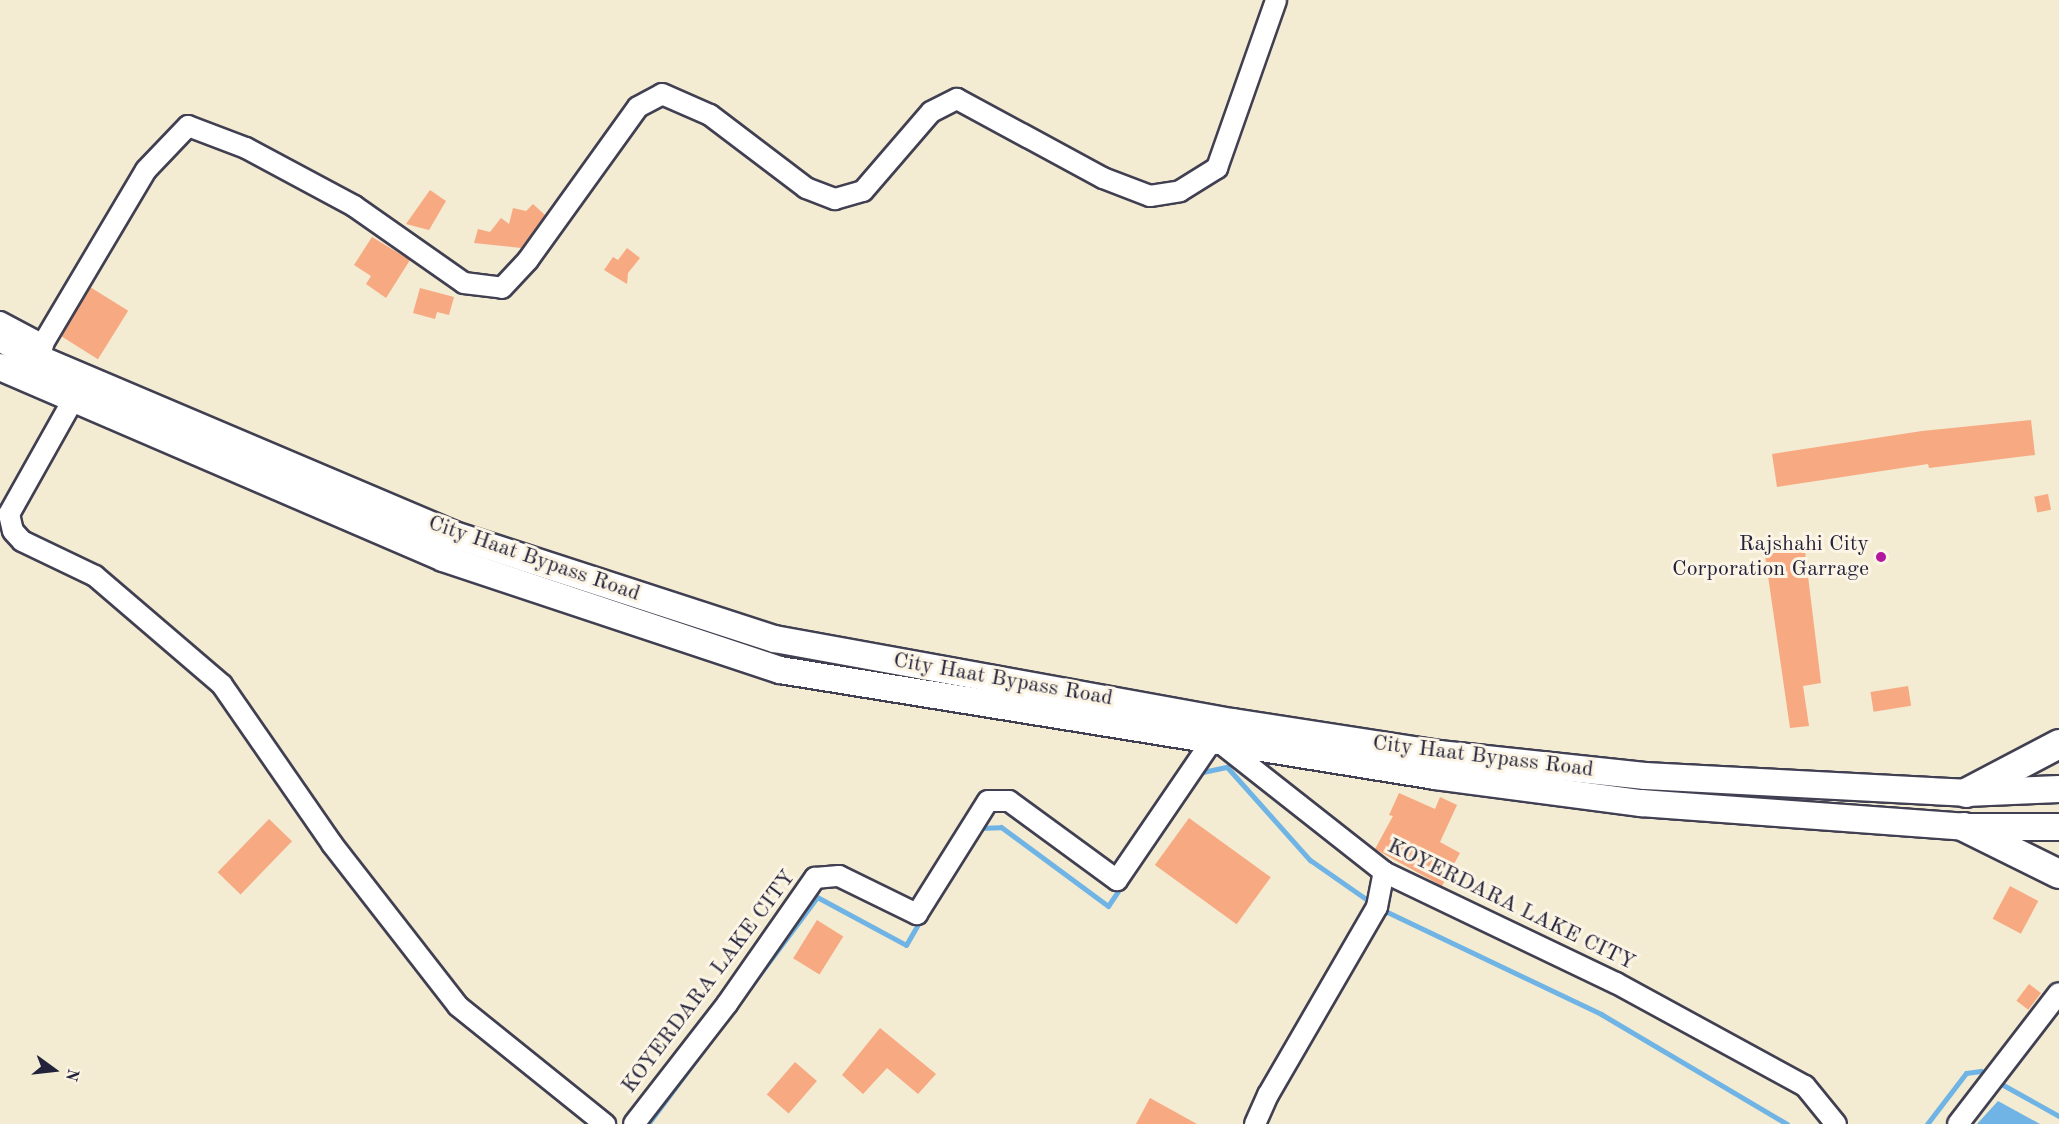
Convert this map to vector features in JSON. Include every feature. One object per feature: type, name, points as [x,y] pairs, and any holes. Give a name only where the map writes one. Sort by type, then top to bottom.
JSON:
[{"type":"highway","points":[[1966,793],[2059,744]]},
{"type":"highway","points":[[1964,827],[2059,874]]},
{"type":"main road","name":"City Haat Bypass Road","points":[[0,338],[39,351],[454,535],[775,639],[1233,722],[1439,754],[1645,776],[1966,793],[2059,789]]},
{"type":"main road","name":"City Haat Bypass Road","points":[[0,367],[443,558],[780,670],[1214,738],[1435,776],[1641,803],[1964,827],[2059,827]]},
{"type":"street","points":[[0,322],[39,351],[146,170],[188,126],[246,148],[354,206],[464,283],[502,288],[528,260],[638,107],[662,94],[710,115],[806,188],[835,198],[863,191],[931,112],[957,99],[1103,178],[1150,196],[1180,191],[1217,168],[1276,0]]},
{"type":"street","points":[[73,400],[9,514],[14,531],[22,541],[95,576],[222,685],[332,844],[458,1006],[605,1124]]},
{"type":"street","name":"KOYERDARA LAKE CITY","points":[[634,1124],[728,1004],[815,878],[839,876],[917,914],[988,801],[1009,801],[1117,880],[1214,738],[1383,872],[1616,983],[1805,1086],[1836,1124]]},
{"type":"street","points":[[1255,1124],[1268,1095],[1377,907],[1383,872]]},
{"type":"street","points":[[1958,1124],[1995,1080],[2059,993]]},
{"type":"water","points":[[1998,1101],[2040,1124],[1977,1124]]},
{"type":"building","points":[[430,190],[446,201],[429,230],[406,224]]},
{"type":"building","points":[[533,204],[545,215],[521,248],[474,243],[478,229],[490,232],[501,218],[509,224],[513,208],[526,211]]},
{"type":"building","points":[[372,237],[410,260],[386,298],[366,284],[371,276],[354,265]]},
{"type":"building","points":[[627,248],[640,258],[628,273],[627,284],[604,270],[613,257],[618,260]]},
{"type":"building","points":[[90,287],[128,311],[98,359],[60,335]]},
{"type":"building","points":[[420,288],[454,297],[449,315],[437,312],[435,319],[413,313]]},
{"type":"building","points":[[2031,420],[2035,455],[1929,468],[1928,464],[1777,487],[1772,454],[1922,431]]},
{"type":"building","points":[[2048,494],[2051,510],[2037,512],[2034,497]]},
{"type":"building","points":[[1804,543],[1821,683],[1803,686],[1809,726],[1790,728],[1764,548]]},
{"type":"building","points":[[1908,686],[1911,706],[1874,712],[1870,692]]},
{"type":"building","points":[[1399,793],[1435,809],[1440,797],[1457,805],[1440,842],[1460,853],[1442,886],[1375,849],[1393,816],[1389,815]]},
{"type":"building","points":[[1189,818],[1271,877],[1237,924],[1155,865]]},
{"type":"building","points":[[269,819],[292,841],[241,894],[218,872]]},
{"type":"building","points":[[2010,886],[2038,901],[2021,934],[1993,919]]},
{"type":"building","points":[[817,920],[843,936],[819,975],[793,958]]},
{"type":"building","points":[[2029,984],[2041,993],[2028,1010],[2016,1001]]},
{"type":"building","points":[[880,1028],[936,1074],[918,1094],[887,1068],[863,1094],[842,1075]]},
{"type":"building","points":[[795,1062],[817,1081],[789,1113],[767,1094]]},
{"type":"building","points":[[1150,1098],[1197,1124],[1136,1124]]},
{"type":"waterway","points":[[1198,773],[1227,767],[1310,860],[1373,904]]},
{"type":"waterway","points":[[978,828],[1001,827],[1108,906],[1123,884]]},
{"type":"waterway","points":[[648,1124],[817,897],[906,945],[921,919]]},
{"type":"waterway","points":[[1381,909],[1601,1014],[1787,1124]]},
{"type":"waterway","points":[[1927,1124],[1966,1073],[1981,1071],[1988,1076]]},
{"type":"waterway","points":[[1996,1081],[2059,1116]]},
{"type":"place","name":"Rajshahi City Corporation Garrage","points":[[1881,557]]}]
